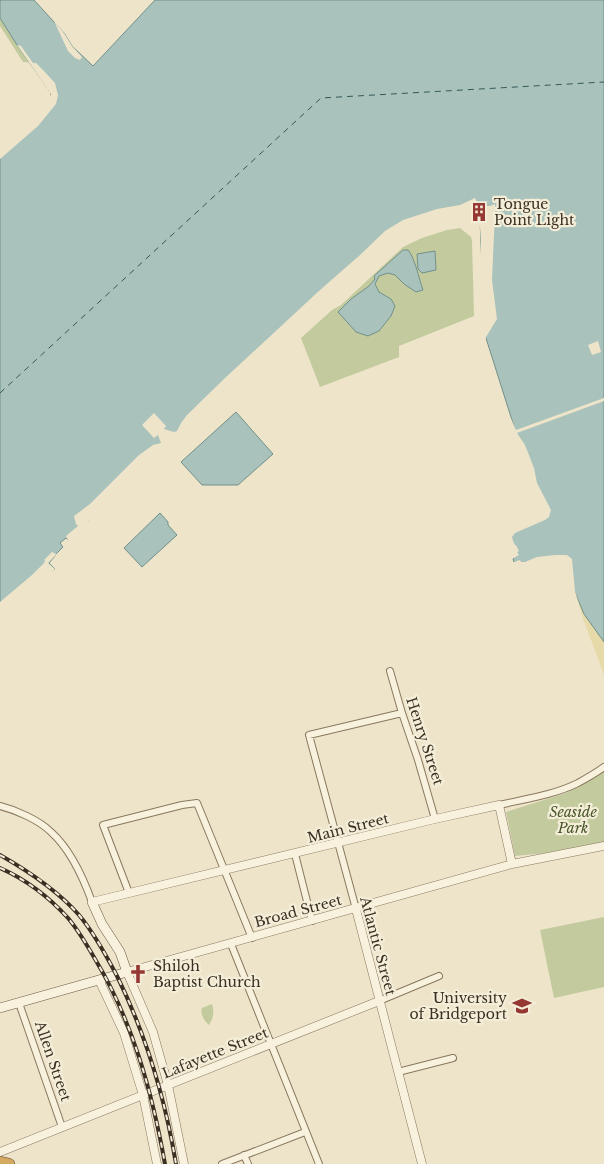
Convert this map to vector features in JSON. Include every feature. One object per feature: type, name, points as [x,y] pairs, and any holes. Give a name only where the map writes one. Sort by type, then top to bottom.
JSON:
[{"type":"highway","points":[[0,1162],[8,1164]]},
{"type":"main road","points":[[92,902],[102,924],[120,952],[127,972]]},
{"type":"main road","name":"Broad Street","points":[[0,1008],[127,972]]},
{"type":"street","name":"Henry Street","points":[[390,671],[435,819]]},
{"type":"street","name":"Atlantic Street","points":[[402,713],[309,735],[422,1164]]},
{"type":"street","name":"Main Street","points":[[92,902],[549,793],[569,787],[604,767]]},
{"type":"street","points":[[129,892],[103,825],[197,803],[252,938]]},
{"type":"street","points":[[499,805],[512,864]]},
{"type":"street","points":[[0,806],[26,816],[51,831],[73,860],[92,902]]},
{"type":"street","name":"Broad Street","points":[[127,972],[512,864],[604,846]]},
{"type":"street","points":[[294,854],[312,921]]},
{"type":"street","points":[[231,944],[319,1164]]},
{"type":"street","points":[[127,972],[153,1032],[168,1085],[184,1164]]},
{"type":"street","name":"Lafayette Street","points":[[0,1152],[439,976]]},
{"type":"street","points":[[99,980],[124,1032],[143,1095],[157,1164]]},
{"type":"street","name":"Allen Street","points":[[20,1003],[62,1127]]},
{"type":"street","points":[[398,1072],[453,1058]]},
{"type":"street","points":[[222,1164],[306,1132]]},
{"type":"street","points":[[244,1155],[248,1164]]},
{"type":"green space","points":[[0,10],[36,63],[23,62],[0,26]]},
{"type":"green space","points":[[460,228],[471,237],[472,241],[474,316],[399,346],[399,357],[320,387],[301,338],[332,310],[341,305],[403,247],[422,238]]},
{"type":"green space","name":"Seaside Park","points":[[604,771],[604,842],[546,853],[515,856],[506,812],[566,793]]},
{"type":"green space","points":[[604,917],[604,987],[554,998],[540,930]]},
{"type":"green space","points":[[212,1004],[213,1014],[209,1025],[203,1017],[202,1008]]},
{"type":"sand","points":[[604,541],[604,675],[577,602],[564,560]]},
{"type":"water","points":[[0,0],[34,0],[64,33],[72,46],[93,66],[155,0],[604,0],[604,642],[584,614],[571,583],[557,559],[545,565],[514,562],[513,559],[515,557],[506,533],[543,516],[545,511],[517,436],[485,335],[480,220],[469,213],[402,234],[178,438],[169,433],[164,436],[166,445],[69,540],[66,538],[60,543],[63,547],[49,563],[55,569],[0,614],[0,151],[49,106],[51,93],[0,18]]},
{"type":"water","points":[[403,250],[408,250],[415,263],[423,290],[416,292],[395,275],[388,273],[379,276],[375,284],[379,292],[391,299],[395,306],[391,316],[379,331],[368,336],[356,332],[338,312],[351,299],[369,286],[375,279],[374,276]]},
{"type":"water","points":[[435,251],[436,270],[422,273],[418,269],[417,254]]},
{"type":"water","points":[[236,412],[273,454],[238,485],[202,485],[181,462]]},
{"type":"water","points":[[160,513],[177,535],[142,567],[124,548]]},
{"type":"pier","points":[[54,21],[82,57],[80,60],[68,51]]},
{"type":"pier","points":[[17,45],[21,46],[33,63],[36,63],[55,83],[58,95],[56,104],[38,126],[0,159],[0,148],[45,107],[51,94]]},
{"type":"pier","points":[[475,198],[481,206],[495,204],[492,280],[497,319],[486,337],[485,343],[482,335],[481,241],[478,222],[473,216],[469,215],[403,237],[179,440],[168,435],[166,438],[169,445],[168,451],[166,449],[88,522],[83,530],[70,542],[66,537],[67,535],[78,526],[74,516],[90,504],[139,455],[153,445],[161,443],[158,435],[154,438],[142,425],[154,413],[166,426],[164,429],[177,431],[187,415],[225,378],[385,231],[403,220],[437,209],[460,205]]},
{"type":"pier","points":[[598,341],[601,352],[592,355],[588,345]]},
{"type":"pier","points":[[604,398],[604,401],[517,433],[525,445],[534,468],[537,483],[551,510],[549,517],[545,520],[515,533],[512,537],[519,555],[514,558],[512,557],[507,547],[504,531],[541,514],[542,511],[504,403],[516,430]]},
{"type":"pier","points":[[52,552],[56,554],[48,563],[55,569],[0,617],[0,602],[32,575]]},
{"type":"pier","points":[[567,555],[572,559],[575,591],[583,618],[556,562],[525,573],[513,564],[520,560],[525,562],[537,557]]},
{"type":"ferry route","points":[[0,393],[321,98],[604,82]]},
{"type":"railway","points":[[0,855],[32,874],[61,897],[79,915],[104,952],[117,976],[146,1044],[160,1091],[176,1164]]},
{"type":"railway","points":[[0,868],[36,889],[53,903],[68,918],[86,943],[120,1007],[139,1058],[154,1110],[165,1164]]},
{"type":"place","name":"Tongue Point Light","points":[[479,212]]},
{"type":"place","name":"Shiloh Baptist Church","points":[[138,974]]},
{"type":"place","name":"University of Bridgeport","points":[[522,1006]]}]
